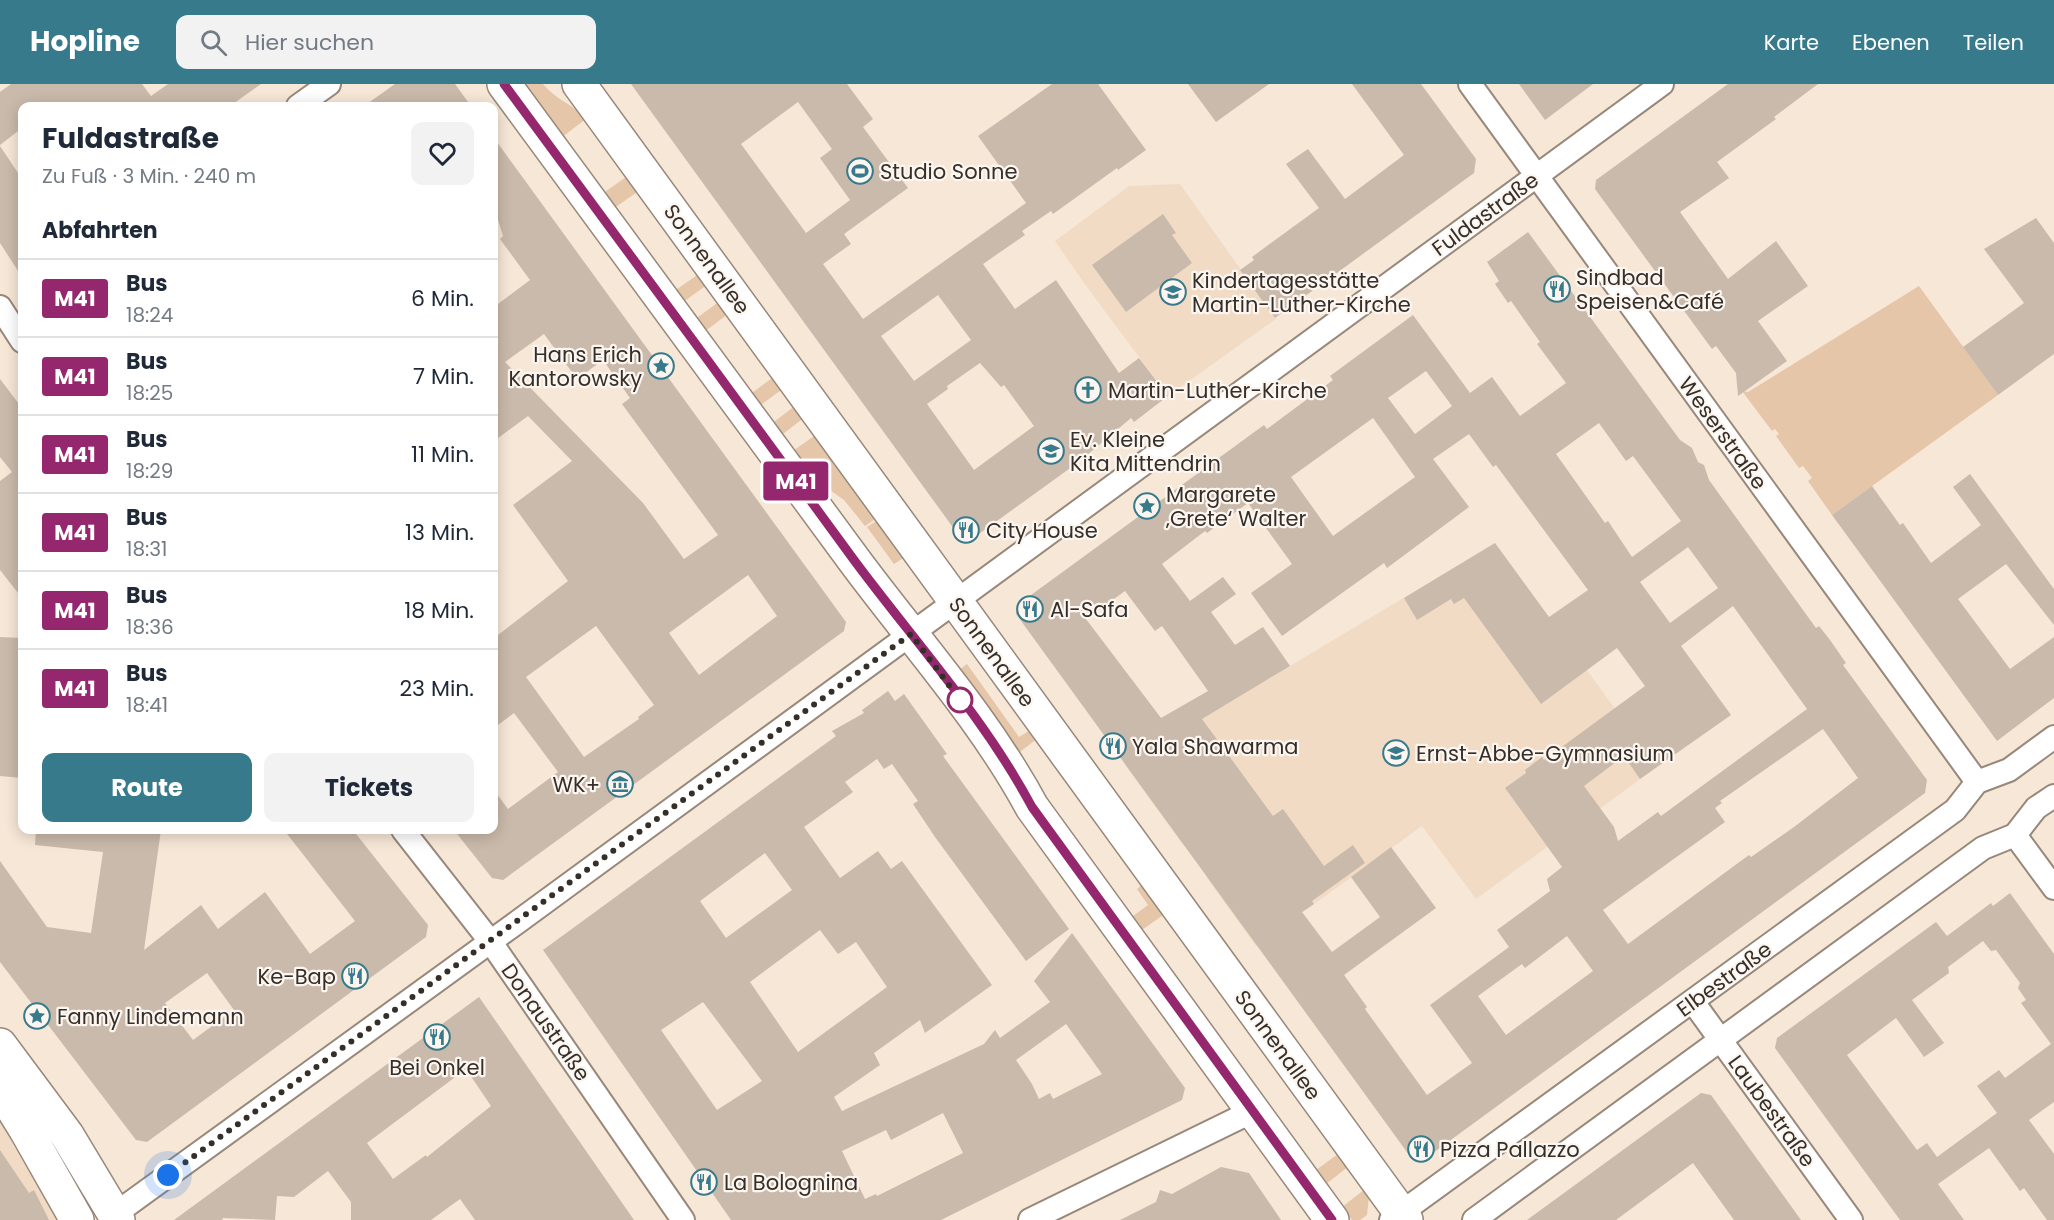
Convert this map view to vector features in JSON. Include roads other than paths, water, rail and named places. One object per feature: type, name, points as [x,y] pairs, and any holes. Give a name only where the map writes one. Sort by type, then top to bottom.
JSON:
[{"type":"main road","points":[[504,84],[1001,755],[1014,773],[1032,807],[1332,1220]]},
{"type":"main road","name":"Sonnenallee","points":[[579,84],[1399,1218]]},
{"type":"main road","points":[[0,1045],[67,1135],[116,1218]]},
{"type":"main road","points":[[0,1088],[31,1137],[77,1220]]},
{"type":"street","points":[[304,102],[329,84]]},
{"type":"street","name":"Weserstraße","points":[[1470,84],[1977,782]]},
{"type":"street","name":"Fuldastraße","points":[[116,1218],[490,941],[1662,84]]},
{"type":"street","points":[[8,315],[18,334]]},
{"type":"street","points":[[1977,782],[2009,770],[2054,737]]},
{"type":"street","name":"Elbestraße","points":[[1399,1218],[1955,810],[1977,782]]},
{"type":"street","points":[[1474,1220],[1983,848],[2015,835],[2036,808],[2054,796]]},
{"type":"street","name":"Donaustraße","points":[[406,834],[490,941],[683,1220]]},
{"type":"street","points":[[2015,835],[2054,888]]},
{"type":"street","name":"Laubestraße","points":[[1693,1002],[1851,1220]]},
{"type":"street","points":[[1030,1220],[1253,1111]]},
{"type":"place","name":"Studio Sonne","points":[[860,171]]},
{"type":"place","name":"Sindbad Speisen&Café","points":[[1557,289]]},
{"type":"place","name":"Kindertagesstätte Martin-Luther-Kirche","points":[[1173,292]]},
{"type":"place","name":"Hans Erich Kantorowsky","points":[[661,366]]},
{"type":"place","name":"Martin-Luther-Kirche","points":[[1088,390]]},
{"type":"place","name":"Ev. Kleine Kita Mittendrin","points":[[1051,451]]},
{"type":"place","name":"Margarete ‚Grete‘ Walter","points":[[1147,506]]},
{"type":"place","name":"City House","points":[[966,530]]},
{"type":"place","name":"Al-Safa","points":[[1030,609]]},
{"type":"place","name":"Yala Shawarma","points":[[1113,746]]},
{"type":"place","name":"Ernst-Abbe-Gymnasium","points":[[1396,753]]},
{"type":"place","name":"WK+","points":[[620,784]]},
{"type":"place","name":"Ke-Bap","points":[[355,976]]},
{"type":"place","name":"Fanny Lindemann","points":[[37,1016]]},
{"type":"place","name":"Bei Onkel","points":[[437,1037]]},
{"type":"place","name":"Pizza Pallazzo","points":[[1421,1149]]},
{"type":"place","name":"La Bolognina","points":[[704,1182]]}]
